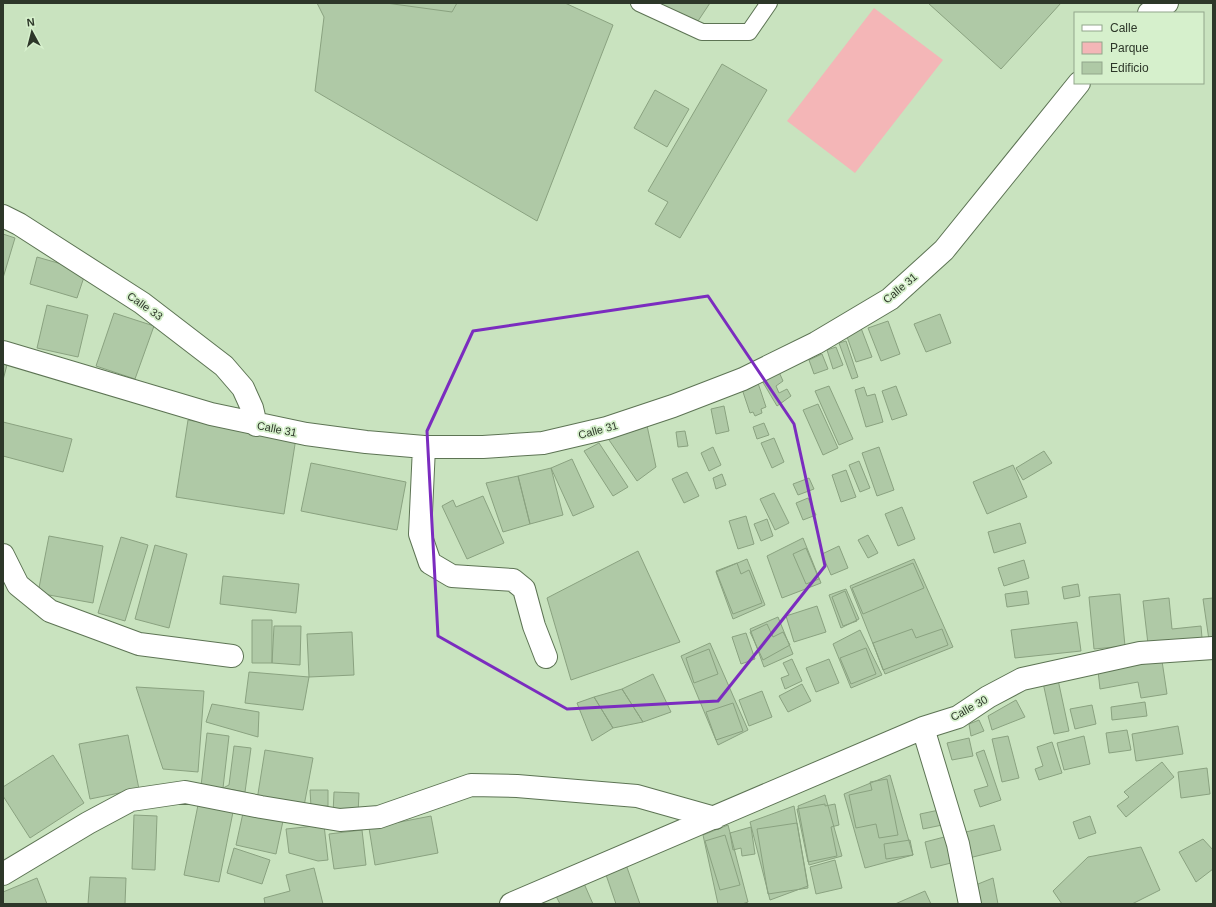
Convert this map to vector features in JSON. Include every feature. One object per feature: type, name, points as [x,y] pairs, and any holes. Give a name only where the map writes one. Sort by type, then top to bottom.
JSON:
[{"type":"street","points":[[1151,12],[1166,3]]},
{"type":"street","name":"Calle 31","points":[[3,352],[211,414],[256,425],[321,436],[424,448],[483,447],[543,443],[607,428],[673,406],[743,379],[816,343],[890,299],[944,250],[1078,84]]},
{"type":"street","name":"Calle 33","points":[[3,216],[19,224],[142,303],[224,366],[243,388],[252,408],[256,425]]},
{"type":"street","points":[[424,448],[420,534],[430,563],[452,576],[513,580],[524,589],[534,626],[546,657]]},
{"type":"street","points":[[3,555],[10,588],[50,611],[139,644],[232,656]]},
{"type":"street","name":"Calle 30","points":[[511,904],[541,898],[715,818],[923,728],[958,717],[988,697],[1022,679],[1140,653],[1213,648]]},
{"type":"street","points":[[923,728],[958,844],[970,904]]},
{"type":"street","points":[[3,874],[88,823],[131,800],[185,792],[261,807],[340,820],[379,817],[471,785],[517,786],[637,796],[715,818]]},
{"type":"lane","points":[[639,3],[702,32],[750,32],[769,3]]},
{"type":"highlighted area","points":[[708,296],[794,424],[825,566],[718,701],[567,709],[438,636],[427,431],[473,331]]},
{"type":"green space","points":[[874,8],[943,60],[855,173],[787,121]]},
{"type":"building","points":[[317,3],[565,3],[613,25],[537,221],[315,91],[324,17]]},
{"type":"building","points":[[386,3],[457,3],[452,12]]},
{"type":"building","points":[[652,3],[710,3],[696,24]]},
{"type":"building","points":[[928,3],[1061,3],[1001,69]]},
{"type":"building","points":[[722,64],[767,90],[680,238],[655,224],[668,202],[648,191]]},
{"type":"building","points":[[655,90],[689,109],[667,147],[634,128]]},
{"type":"building","points":[[3,234],[15,238],[3,278]]},
{"type":"building","points":[[37,257],[86,271],[77,298],[30,284]]},
{"type":"building","points":[[47,305],[88,315],[78,357],[37,348]]},
{"type":"building","points":[[114,313],[154,326],[135,379],[96,366]]},
{"type":"building","points":[[940,314],[951,343],[926,352],[914,324]]},
{"type":"building","points":[[888,321],[900,354],[881,361],[868,328]]},
{"type":"building","points":[[861,328],[872,357],[856,362],[846,334]]},
{"type":"building","points":[[846,341],[858,377],[852,379],[839,343]]},
{"type":"building","points":[[836,347],[843,365],[833,369],[827,350]]},
{"type":"building","points":[[822,354],[828,369],[814,374],[809,360]]},
{"type":"building","points":[[3,359],[8,361],[3,380]]},
{"type":"building","points":[[779,372],[783,381],[776,386],[779,393],[787,389],[791,396],[777,406],[761,379]]},
{"type":"building","points":[[758,383],[766,407],[761,409],[762,413],[755,416],[753,412],[750,413],[742,389]]},
{"type":"building","points":[[829,386],[853,439],[839,445],[815,391]]},
{"type":"building","points":[[896,386],[907,415],[892,420],[882,391]]},
{"type":"building","points":[[864,387],[867,396],[875,394],[883,422],[866,427],[855,390]]},
{"type":"building","points":[[818,404],[838,448],[823,455],[803,410]]},
{"type":"building","points":[[724,406],[729,431],[716,434],[711,409]]},
{"type":"building","points":[[188,420],[296,438],[284,514],[176,497]]},
{"type":"building","points":[[646,421],[656,467],[637,481],[607,437]]},
{"type":"building","points":[[3,422],[72,439],[63,472],[3,456]]},
{"type":"building","points":[[764,423],[769,435],[757,439],[753,427]]},
{"type":"building","points":[[685,431],[688,446],[678,447],[676,432]]},
{"type":"building","points":[[774,438],[784,462],[772,468],[761,443]]},
{"type":"building","points":[[599,443],[628,487],[613,496],[584,451]]},
{"type":"building","points":[[713,447],[721,465],[709,471],[701,453]]},
{"type":"building","points":[[879,447],[894,490],[877,496],[862,453]]},
{"type":"building","points":[[1044,451],[1052,463],[1023,480],[1016,468]]},
{"type":"building","points":[[572,459],[594,507],[573,516],[551,468]]},
{"type":"building","points":[[859,461],[870,488],[860,492],[849,465]]},
{"type":"building","points":[[311,463],[406,482],[397,530],[301,511]]},
{"type":"building","points":[[1013,465],[1027,497],[987,514],[973,482]]},
{"type":"building","points":[[551,468],[563,515],[530,524],[518,476]]},
{"type":"building","points":[[846,470],[856,497],[841,502],[832,475]]},
{"type":"building","points":[[687,472],[699,496],[684,503],[672,479]]},
{"type":"building","points":[[722,474],[726,485],[716,489],[713,478]]},
{"type":"building","points":[[518,476],[530,524],[503,532],[486,483]]},
{"type":"building","points":[[809,478],[814,489],[798,495],[793,484]]},
{"type":"building","points":[[774,493],[789,523],[775,530],[760,499]]},
{"type":"building","points":[[483,496],[504,543],[467,559],[442,506],[453,500],[456,507]]},
{"type":"building","points":[[808,498],[816,515],[803,520],[796,503]]},
{"type":"building","points":[[902,507],[915,539],[898,546],[885,514]]},
{"type":"building","points":[[746,516],[754,544],[738,549],[729,521]]},
{"type":"building","points":[[767,519],[773,536],[761,541],[754,524]]},
{"type":"building","points":[[1020,523],[1026,543],[994,553],[988,532]]},
{"type":"building","points":[[868,535],[878,553],[868,558],[858,540]]},
{"type":"building","points":[[49,536],[103,546],[93,603],[38,593]]},
{"type":"building","points":[[121,537],[148,545],[125,621],[98,613]]},
{"type":"building","points":[[803,538],[821,583],[782,598],[767,556]]},
{"type":"building","points":[[155,545],[187,554],[169,628],[135,619]]},
{"type":"building","points":[[839,546],[848,568],[831,575],[822,554]]},
{"type":"building","points":[[806,548],[819,579],[806,584],[793,554]]},
{"type":"building","points":[[638,551],[680,642],[571,680],[547,598]]},
{"type":"building","points":[[747,559],[765,605],[733,619],[716,572]]},
{"type":"building","points":[[914,559],[953,647],[885,674],[850,586]]},
{"type":"building","points":[[1024,560],[1029,578],[1004,586],[998,568]]},
{"type":"building","points":[[737,563],[741,574],[749,570],[762,603],[733,614],[716,571]]},
{"type":"building","points":[[913,563],[924,588],[863,614],[852,588]]},
{"type":"building","points":[[223,576],[299,584],[296,613],[220,604]]},
{"type":"building","points":[[1078,584],[1080,596],[1064,599],[1062,587]]},
{"type":"building","points":[[846,589],[859,619],[841,628],[829,595]]},
{"type":"building","points":[[845,591],[857,621],[843,626],[832,597]]},
{"type":"building","points":[[1027,591],[1029,604],[1007,607],[1005,594]]},
{"type":"building","points":[[1120,594],[1125,646],[1094,649],[1089,597]]},
{"type":"building","points":[[1169,598],[1172,629],[1201,626],[1202,638],[1148,644],[1143,601]]},
{"type":"building","points":[[1213,598],[1213,639],[1209,640],[1203,599]]},
{"type":"building","points":[[817,606],[826,632],[794,642],[786,616]]},
{"type":"building","points":[[778,617],[793,654],[764,667],[750,629]]},
{"type":"building","points":[[252,620],[272,620],[272,663],[252,663]]},
{"type":"building","points":[[1077,622],[1081,651],[1015,658],[1011,630]]},
{"type":"building","points":[[767,624],[773,637],[783,632],[790,645],[763,660],[750,632]]},
{"type":"building","points":[[274,626],[301,626],[300,665],[272,663]]},
{"type":"building","points":[[912,629],[916,638],[942,629],[948,645],[883,670],[873,643]]},
{"type":"building","points":[[860,630],[882,675],[851,688],[833,644]]},
{"type":"building","points":[[352,632],[354,675],[309,677],[307,634]]},
{"type":"building","points":[[746,633],[755,659],[741,664],[732,637]]},
{"type":"building","points":[[710,643],[748,730],[718,745],[681,656]]},
{"type":"building","points":[[866,648],[876,674],[851,684],[840,658]]},
{"type":"building","points":[[709,649],[718,674],[694,683],[686,658]]},
{"type":"building","points":[[792,659],[802,681],[785,689],[781,678],[789,675],[783,663]]},
{"type":"building","points":[[829,659],[839,683],[816,692],[806,668]]},
{"type":"building","points":[[1162,661],[1167,694],[1141,698],[1138,682],[1100,689],[1098,671]]},
{"type":"building","points":[[249,672],[309,677],[303,710],[245,703]]},
{"type":"building","points":[[653,674],[671,712],[643,722],[622,689]]},
{"type":"building","points":[[1057,675],[1069,731],[1054,734],[1042,678]]},
{"type":"building","points":[[802,684],[811,701],[788,712],[779,696]]},
{"type":"building","points":[[136,687],[204,691],[198,772],[163,769]]},
{"type":"building","points":[[622,689],[643,722],[613,728],[594,697]]},
{"type":"building","points":[[762,691],[772,717],[749,726],[739,700]]},
{"type":"building","points":[[594,697],[613,728],[592,741],[577,703]]},
{"type":"building","points":[[1016,700],[1025,717],[992,730],[988,716]]},
{"type":"building","points":[[1145,702],[1147,716],[1112,720],[1111,707]]},
{"type":"building","points":[[733,703],[743,731],[716,740],[706,712]]},
{"type":"building","points":[[212,704],[259,712],[258,737],[206,722]]},
{"type":"building","points":[[1092,705],[1096,724],[1075,729],[1070,709]]},
{"type":"building","points":[[979,720],[984,731],[971,736],[969,724]]},
{"type":"building","points":[[1178,726],[1183,754],[1136,761],[1132,734]]},
{"type":"building","points":[[1127,730],[1131,750],[1109,753],[1106,733]]},
{"type":"building","points":[[207,733],[229,736],[223,788],[201,786]]},
{"type":"building","points":[[128,735],[139,789],[90,799],[79,744]]},
{"type":"building","points":[[1008,736],[1019,778],[1002,782],[992,739]]},
{"type":"building","points":[[1084,736],[1090,764],[1064,770],[1057,743]]},
{"type":"building","points":[[969,738],[973,756],[952,760],[947,743]]},
{"type":"building","points":[[1052,742],[1062,773],[1039,780],[1035,769],[1043,766],[1037,747]]},
{"type":"building","points":[[234,746],[251,748],[245,792],[223,788],[229,785]]},
{"type":"building","points":[[265,750],[313,758],[304,806],[257,800]]},
{"type":"building","points":[[984,750],[1001,800],[980,807],[974,790],[988,786],[976,753]]},
{"type":"building","points":[[53,755],[84,803],[30,838],[3,796],[3,787]]},
{"type":"building","points":[[1162,762],[1174,777],[1126,817],[1117,806],[1129,797],[1124,792]]},
{"type":"building","points":[[1207,768],[1210,794],[1181,798],[1178,772]]},
{"type":"building","points":[[890,775],[913,855],[865,868],[844,794]]},
{"type":"building","points":[[887,779],[898,835],[879,838],[876,824],[856,828],[849,795],[872,790],[870,782]]},
{"type":"building","points":[[310,790],[328,790],[328,806],[311,807]]},
{"type":"building","points":[[334,792],[359,793],[358,814],[333,814]]},
{"type":"building","points":[[825,795],[842,856],[809,865],[798,806]]},
{"type":"building","points":[[825,804],[825,806],[835,804],[839,825],[831,827],[837,856],[808,862],[797,809]]},
{"type":"building","points":[[198,805],[233,812],[219,882],[184,875]]},
{"type":"building","points":[[794,806],[808,886],[770,900],[750,822]]},
{"type":"building","points":[[944,809],[947,824],[923,829],[920,814]]},
{"type":"building","points":[[243,813],[283,821],[276,854],[236,845]]},
{"type":"building","points":[[134,815],[157,816],[155,870],[132,869]]},
{"type":"building","points":[[431,816],[438,853],[375,865],[369,828]]},
{"type":"building","points":[[1090,816],[1096,833],[1079,839],[1073,822]]},
{"type":"building","points":[[797,823],[808,888],[768,894],[757,829]]},
{"type":"building","points":[[324,825],[328,860],[318,861],[289,853],[286,829]]},
{"type":"building","points":[[728,825],[748,902],[742,904],[718,904],[703,835]]},
{"type":"building","points":[[994,825],[1001,850],[965,859],[958,834]]},
{"type":"building","points":[[751,827],[755,854],[742,856],[741,848],[733,850],[730,833]]},
{"type":"building","points":[[362,830],[366,865],[334,869],[329,834]]},
{"type":"building","points":[[725,835],[740,885],[720,890],[705,841]]},
{"type":"building","points":[[952,835],[959,861],[931,868],[925,842]]},
{"type":"building","points":[[1203,839],[1213,850],[1213,869],[1196,882],[1179,852]]},
{"type":"building","points":[[910,840],[913,855],[886,859],[884,844]]},
{"type":"building","points":[[1141,847],[1160,890],[1132,904],[1062,904],[1053,891],[1088,857]]},
{"type":"building","points":[[234,848],[270,860],[262,884],[227,873]]},
{"type":"building","points":[[624,859],[640,904],[616,904],[603,866]]},
{"type":"building","points":[[835,860],[842,888],[816,894],[810,867]]},
{"type":"building","points":[[314,868],[323,904],[265,904],[264,898],[290,891],[286,875]]},
{"type":"building","points":[[90,877],[126,878],[125,904],[88,904]]},
{"type":"building","points":[[37,878],[47,904],[3,904],[3,892]]},
{"type":"building","points":[[993,878],[998,904],[980,904],[978,884]]},
{"type":"building","points":[[582,879],[593,904],[560,904],[554,892]]},
{"type":"building","points":[[925,891],[931,904],[895,904]]}]
